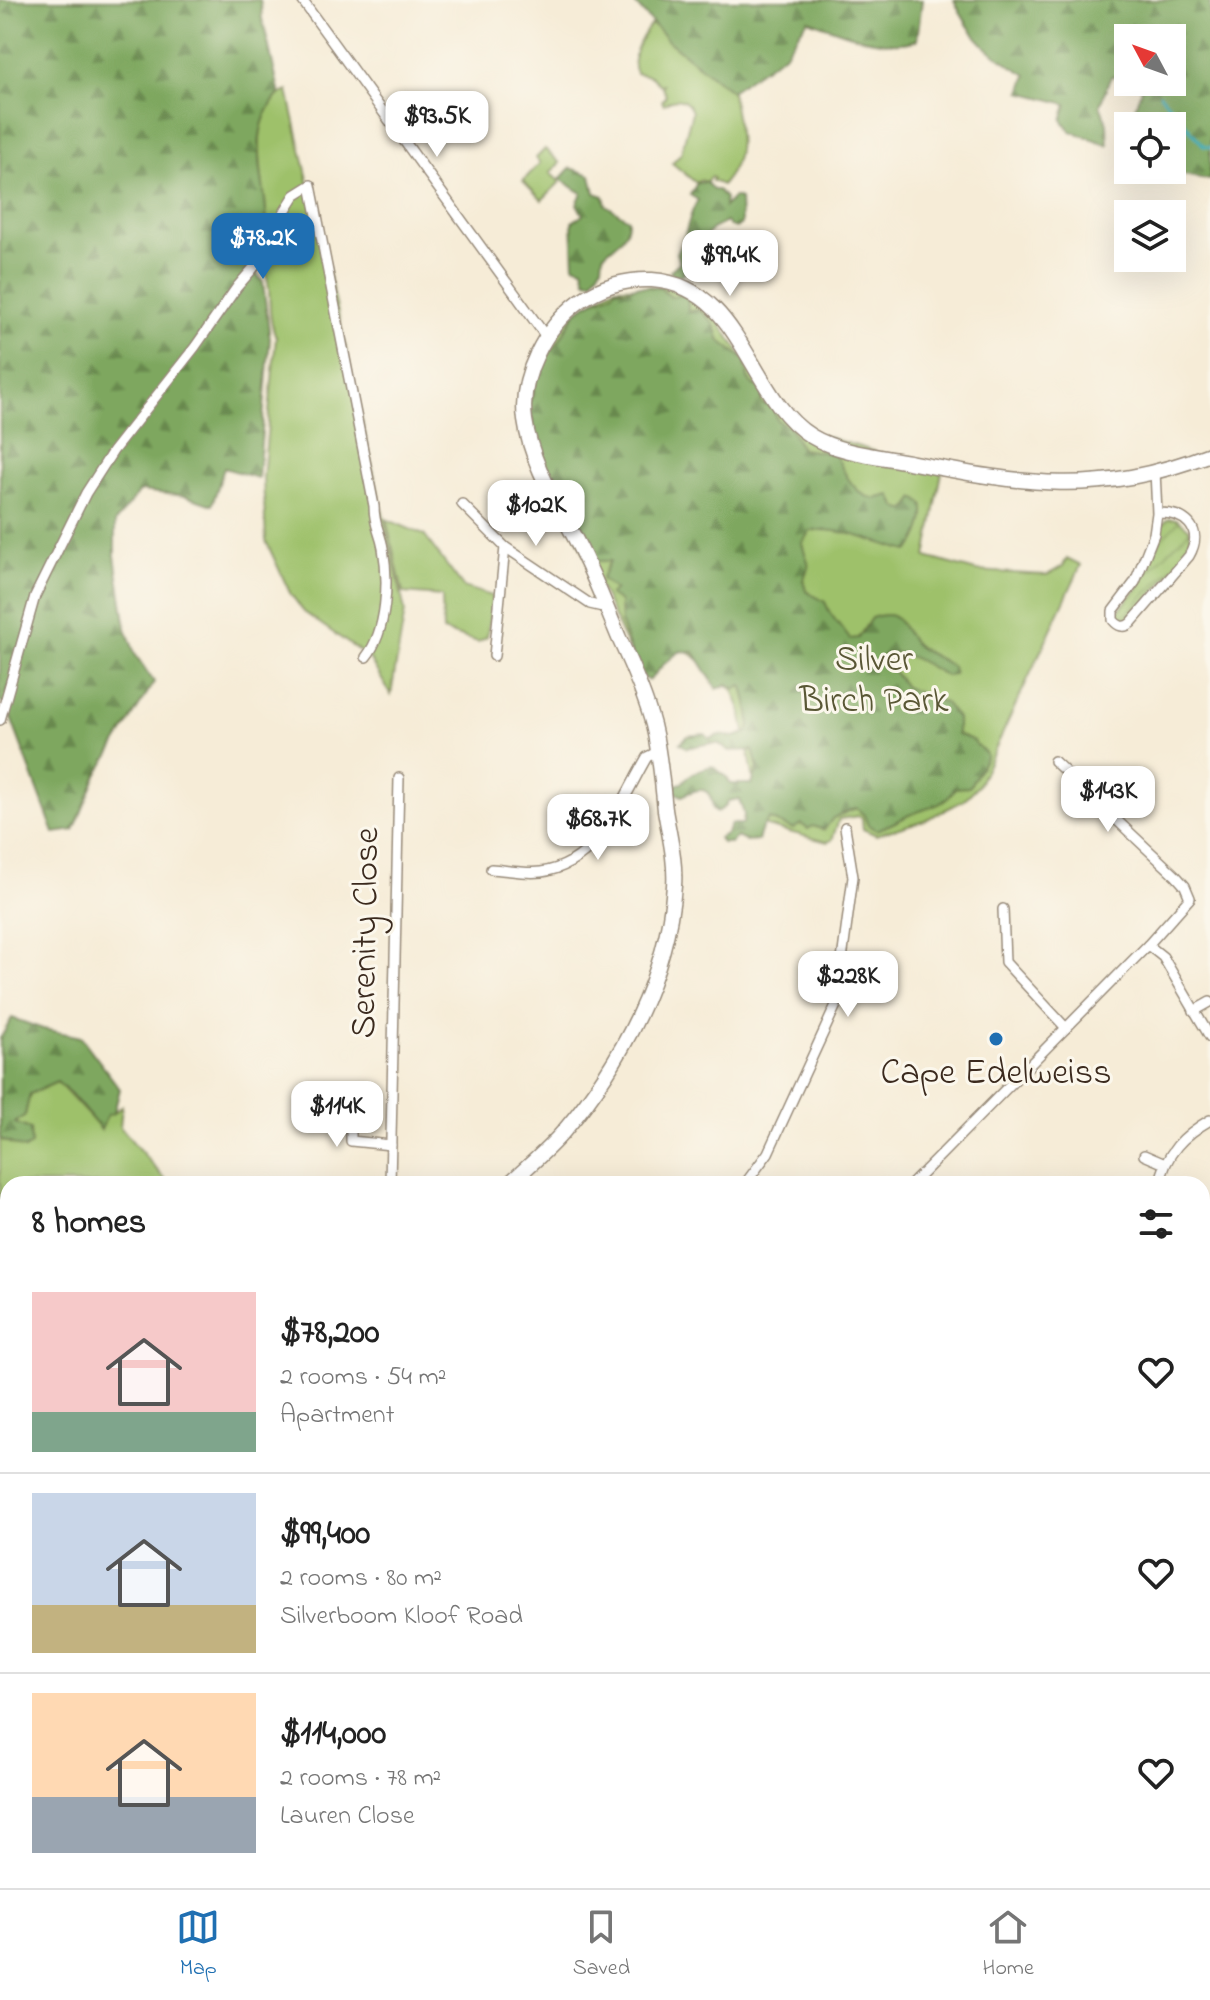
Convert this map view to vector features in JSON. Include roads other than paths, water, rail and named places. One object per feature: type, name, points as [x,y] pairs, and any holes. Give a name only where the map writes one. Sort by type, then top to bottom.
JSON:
[{"type":"street","points":[[302,0],[547,338]]},
{"type":"street","points":[[0,720],[35,596],[86,493],[122,439],[262,258],[295,195],[311,185],[374,506],[374,525],[383,547],[384,597],[376,642],[366,657]]},
{"type":"street","points":[[517,1176],[562,1133],[604,1077],[625,1041],[662,960],[674,885],[653,726],[607,608],[545,479],[528,437],[524,417],[525,387],[534,361],[564,316],[592,294],[625,282],[660,281],[692,293],[719,314],[748,352],[785,413],[808,435],[825,444],[961,472],[1040,484],[1087,484],[1155,471],[1210,454]]},
{"type":"street","points":[[1155,471],[1157,513],[1153,539],[1135,582],[1112,613],[1113,620],[1120,626],[1131,623],[1189,556],[1194,545],[1192,529],[1184,520],[1175,514],[1157,513]]},
{"type":"street","points":[[462,504],[505,547],[590,604],[607,608]]},
{"type":"street","points":[[494,656],[505,547]]},
{"type":"street","points":[[491,869],[542,872],[580,855],[607,828],[647,757],[657,752]]},
{"type":"street","points":[[920,1176],[1187,903],[1189,893],[1176,876],[1054,761]]},
{"type":"street","name":"Serenity Close","points":[[390,1176],[399,778]]},
{"type":"street","points":[[751,1176],[768,1153],[836,1005],[853,877],[845,827]]},
{"type":"street","points":[[1003,909],[1005,962],[1066,1028]]},
{"type":"street","points":[[1148,945],[1163,957],[1210,1037]]},
{"type":"street","points":[[1194,1011],[1210,1002]]},
{"type":"street","points":[[351,1094],[351,1141],[391,1145]]},
{"type":"street","points":[[1162,1176],[1165,1164],[1182,1139],[1210,1120]]},
{"type":"street","points":[[1144,1155],[1165,1164]]},
{"type":"waterway","points":[[1162,96],[1204,146],[1210,147]]},
{"type":"place","name":"Cape Edelweiss","points":[[996,1039]]},
{"type":"park label","name":"Silver Birch Park","points":[[874,682]]}]
